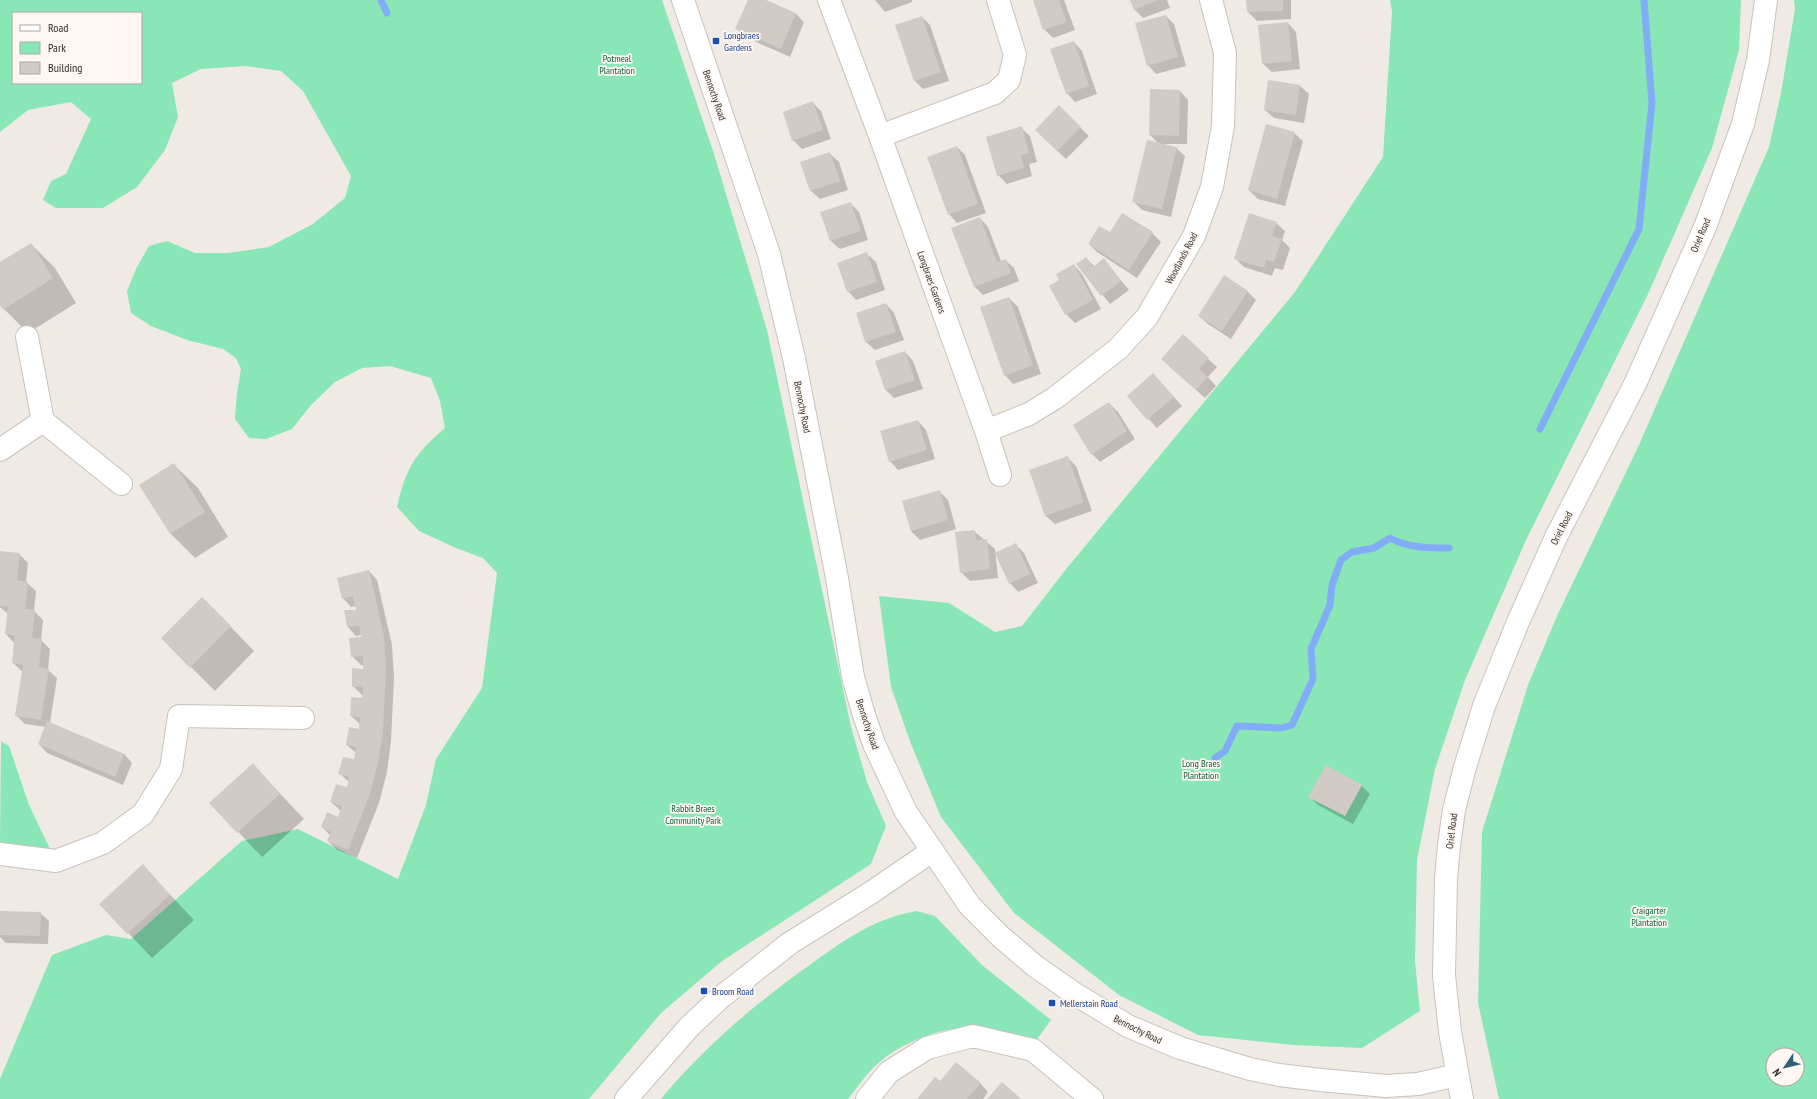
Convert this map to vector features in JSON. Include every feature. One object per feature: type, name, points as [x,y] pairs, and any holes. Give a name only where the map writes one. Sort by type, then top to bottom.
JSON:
[{"type":"street","name":"Bennochy Road","points":[[683,0],[769,254],[794,358],[837,578],[853,677],[864,715],[874,744],[906,812],[970,906],[1001,937],[1035,966],[1075,994],[1128,1026],[1180,1048],[1250,1069],[1279,1075],[1386,1086],[1418,1084],[1457,1075]]},
{"type":"street","name":"Longbraes Gardens","points":[[829,0],[880,136],[1000,474]]},
{"type":"street","points":[[880,136],[995,93],[1009,80],[1014,55],[998,0]]},
{"type":"street","name":"Woodlands Road","points":[[986,431],[1029,414],[1056,398],[1118,348],[1147,316],[1194,236],[1212,187],[1223,126],[1225,53],[1211,0]]},
{"type":"street","name":"Oriel Road","points":[[1462,1099],[1450,1032],[1444,975],[1446,879],[1454,810],[1465,767],[1484,706],[1521,615],[1556,537],[1635,384],[1704,227],[1743,124],[1758,60],[1766,0]]},
{"type":"street","points":[[27,337],[43,421],[121,484]]},
{"type":"street","points":[[0,450],[43,421]]},
{"type":"street","points":[[0,854],[56,861],[103,843],[143,814],[171,769],[179,716],[303,718]]},
{"type":"street","points":[[626,1099],[690,1026],[720,998],[790,943],[868,894],[932,851]]},
{"type":"street","points":[[866,1099],[889,1072],[927,1048],[973,1036],[1034,1050],[1092,1099]]},
{"type":"green space","points":[[0,0],[662,0],[714,154],[767,330],[851,727],[867,782],[886,826],[871,864],[722,961],[661,1013],[589,1099],[0,1099],[0,1079],[52,955],[106,935],[131,939],[242,841],[298,829],[398,879],[426,805],[436,759],[482,688],[497,573],[483,558],[456,548],[419,531],[397,507],[404,482],[413,463],[434,437],[445,428],[440,401],[431,378],[390,366],[362,368],[335,382],[311,405],[292,429],[266,439],[249,438],[235,419],[241,369],[236,358],[223,349],[187,340],[151,326],[131,313],[127,291],[136,269],[149,246],[167,241],[195,253],[228,253],[269,247],[313,224],[345,198],[351,176],[303,91],[281,71],[246,66],[201,69],[172,83],[178,117],[165,150],[137,187],[103,208],[56,208],[43,200],[51,181],[66,174],[91,119],[71,102],[28,110],[0,132]]},
{"type":"green space","name":"Long Braes Plantation","points":[[1390,0],[1741,0],[1739,50],[1712,148],[1648,294],[1526,540],[1465,680],[1435,769],[1417,860],[1415,962],[1420,1011],[1362,1048],[1294,1045],[1198,1035],[1119,995],[1014,913],[941,817],[911,744],[891,687],[879,596],[949,603],[995,632],[1022,626],[1067,568],[1295,292],[1383,157],[1392,12]]},
{"type":"green space","name":"Craigarter Plantation","points":[[1794,0],[1817,0],[1817,1099],[1499,1099],[1478,1003],[1482,832],[1528,685],[1557,616],[1639,445],[1769,147],[1781,93],[1795,9]]},
{"type":"green space","points":[[1,741],[9,746],[29,805],[50,849],[35,850],[0,844]]},
{"type":"green space","points":[[916,911],[935,916],[983,966],[1051,1020],[1033,1045],[994,1030],[958,1028],[942,1031],[911,1042],[884,1058],[863,1079],[848,1099],[661,1099],[695,1061],[770,994],[836,946],[860,931],[886,919]]},
{"type":"building","points":[[748,0],[766,0],[796,13],[781,49],[735,29]]},
{"type":"building","points":[[1033,0],[1059,0],[1067,22],[1043,30]]},
{"type":"building","points":[[1130,0],[1159,0],[1134,10]]},
{"type":"building","points":[[1246,0],[1283,0],[1283,11],[1247,12]]},
{"type":"building","points":[[1166,15],[1178,57],[1147,66],[1135,23]]},
{"type":"building","points":[[922,16],[941,72],[914,81],[895,25]]},
{"type":"building","points":[[1288,22],[1292,61],[1262,64],[1258,25]]},
{"type":"building","points":[[1074,41],[1089,86],[1066,94],[1050,49]]},
{"type":"building","points":[[1268,80],[1300,85],[1296,115],[1264,110]]},
{"type":"building","points":[[1150,89],[1180,90],[1179,136],[1149,135]]},
{"type":"building","points":[[813,101],[823,130],[792,141],[783,112]]},
{"type":"building","points":[[1059,105],[1081,127],[1057,151],[1035,130]]},
{"type":"building","points":[[1266,124],[1295,132],[1277,199],[1248,190]]},
{"type":"building","points":[[1022,126],[1029,153],[1021,156],[1024,168],[997,176],[986,137]]},
{"type":"building","points":[[1147,140],[1177,147],[1162,209],[1132,202]]},
{"type":"building","points":[[957,146],[978,204],[948,215],[927,157]]},
{"type":"building","points":[[830,152],[840,181],[810,191],[800,162]]},
{"type":"building","points":[[851,202],[861,231],[830,241],[820,212]]},
{"type":"building","points":[[1122,213],[1153,232],[1129,270],[1088,244],[1099,226],[1110,232]]},
{"type":"building","points":[[1249,213],[1277,222],[1272,236],[1282,239],[1274,262],[1266,260],[1264,268],[1234,259]]},
{"type":"building","points":[[980,217],[997,262],[1006,259],[1011,273],[974,287],[951,228]]},
{"type":"building","points":[[31,243],[53,278],[3,310],[0,305],[0,262]]},
{"type":"building","points":[[867,252],[877,282],[847,292],[837,263]]},
{"type":"building","points":[[1086,257],[1093,267],[1104,258],[1121,281],[1101,296],[1076,264]]},
{"type":"building","points":[[1074,264],[1093,300],[1065,315],[1049,286],[1059,280],[1056,274]]},
{"type":"building","points":[[1224,275],[1248,291],[1222,331],[1198,316]]},
{"type":"building","points":[[1009,297],[1033,365],[1004,376],[980,307]]},
{"type":"building","points":[[886,303],[896,332],[865,342],[856,313]]},
{"type":"building","points":[[1183,334],[1209,358],[1199,369],[1208,377],[1196,390],[1161,359]]},
{"type":"building","points":[[905,351],[915,380],[885,390],[875,361]]},
{"type":"building","points":[[1153,373],[1174,397],[1147,420],[1127,396]]},
{"type":"building","points":[[1109,402],[1127,431],[1091,455],[1073,425]]},
{"type":"building","points":[[918,420],[927,450],[889,462],[880,431]]},
{"type":"building","points":[[1068,456],[1084,502],[1045,516],[1029,470]]},
{"type":"building","points":[[174,463],[205,512],[170,534],[139,485]]},
{"type":"building","points":[[940,490],[948,520],[911,531],[902,501]]},
{"type":"building","points":[[975,530],[976,540],[987,539],[990,569],[960,573],[955,532]]},
{"type":"building","points":[[1016,543],[1030,574],[1009,584],[995,553]]},
{"type":"building","points":[[0,551],[20,553],[17,580],[28,582],[25,609],[35,610],[32,638],[42,639],[39,667],[49,669],[41,720],[15,716],[23,665],[12,663],[15,636],[5,634],[8,607],[0,606]]},
{"type":"building","points":[[369,570],[384,636],[386,668],[383,732],[378,763],[370,794],[348,850],[327,841],[331,832],[321,827],[327,812],[338,817],[342,806],[330,802],[336,784],[347,787],[349,777],[338,774],[343,757],[354,759],[356,747],[346,745],[349,727],[359,729],[360,717],[350,716],[351,697],[362,698],[363,686],[352,687],[352,668],[363,669],[363,656],[351,657],[349,638],[361,637],[359,626],[347,627],[344,610],[356,610],[353,596],[342,599],[337,578]]},
{"type":"building","points":[[202,597],[231,626],[190,668],[161,638]]},
{"type":"building","points":[[47,721],[124,754],[115,777],[38,744]]},
{"type":"building","points":[[253,763],[280,794],[237,833],[209,803]]},
{"type":"building","points":[[1326,765],[1362,785],[1345,816],[1308,797]]},
{"type":"building","points":[[143,864],[170,895],[127,934],[99,904]]},
{"type":"building","points":[[0,911],[41,912],[40,936],[0,935]]},
{"type":"building","points":[[956,1062],[981,1083],[967,1099],[917,1099],[935,1077],[940,1081]]},
{"type":"building","points":[[1002,1082],[1021,1099],[987,1099]]},
{"type":"waterway","points":[[381,0],[387,13]]},
{"type":"waterway","points":[[1540,429],[1639,229],[1652,103],[1644,0]]},
{"type":"waterway","points":[[1215,758],[1225,751],[1237,726],[1282,728],[1292,725],[1313,679],[1311,649],[1330,605],[1332,585],[1341,560],[1352,552],[1374,548],[1390,538],[1411,546],[1449,548]]},
{"type":"place","name":"Longbraes Gardens","points":[[716,41]]},
{"type":"place","name":"Broom Road","points":[[704,991]]},
{"type":"place","name":"Mellerstain Road","points":[[1052,1003]]},
{"type":"park label","name":"Potmeal Plantation","points":[[617,64]]},
{"type":"park label","name":"Rabbit Braes Community Park","points":[[693,814]]}]
